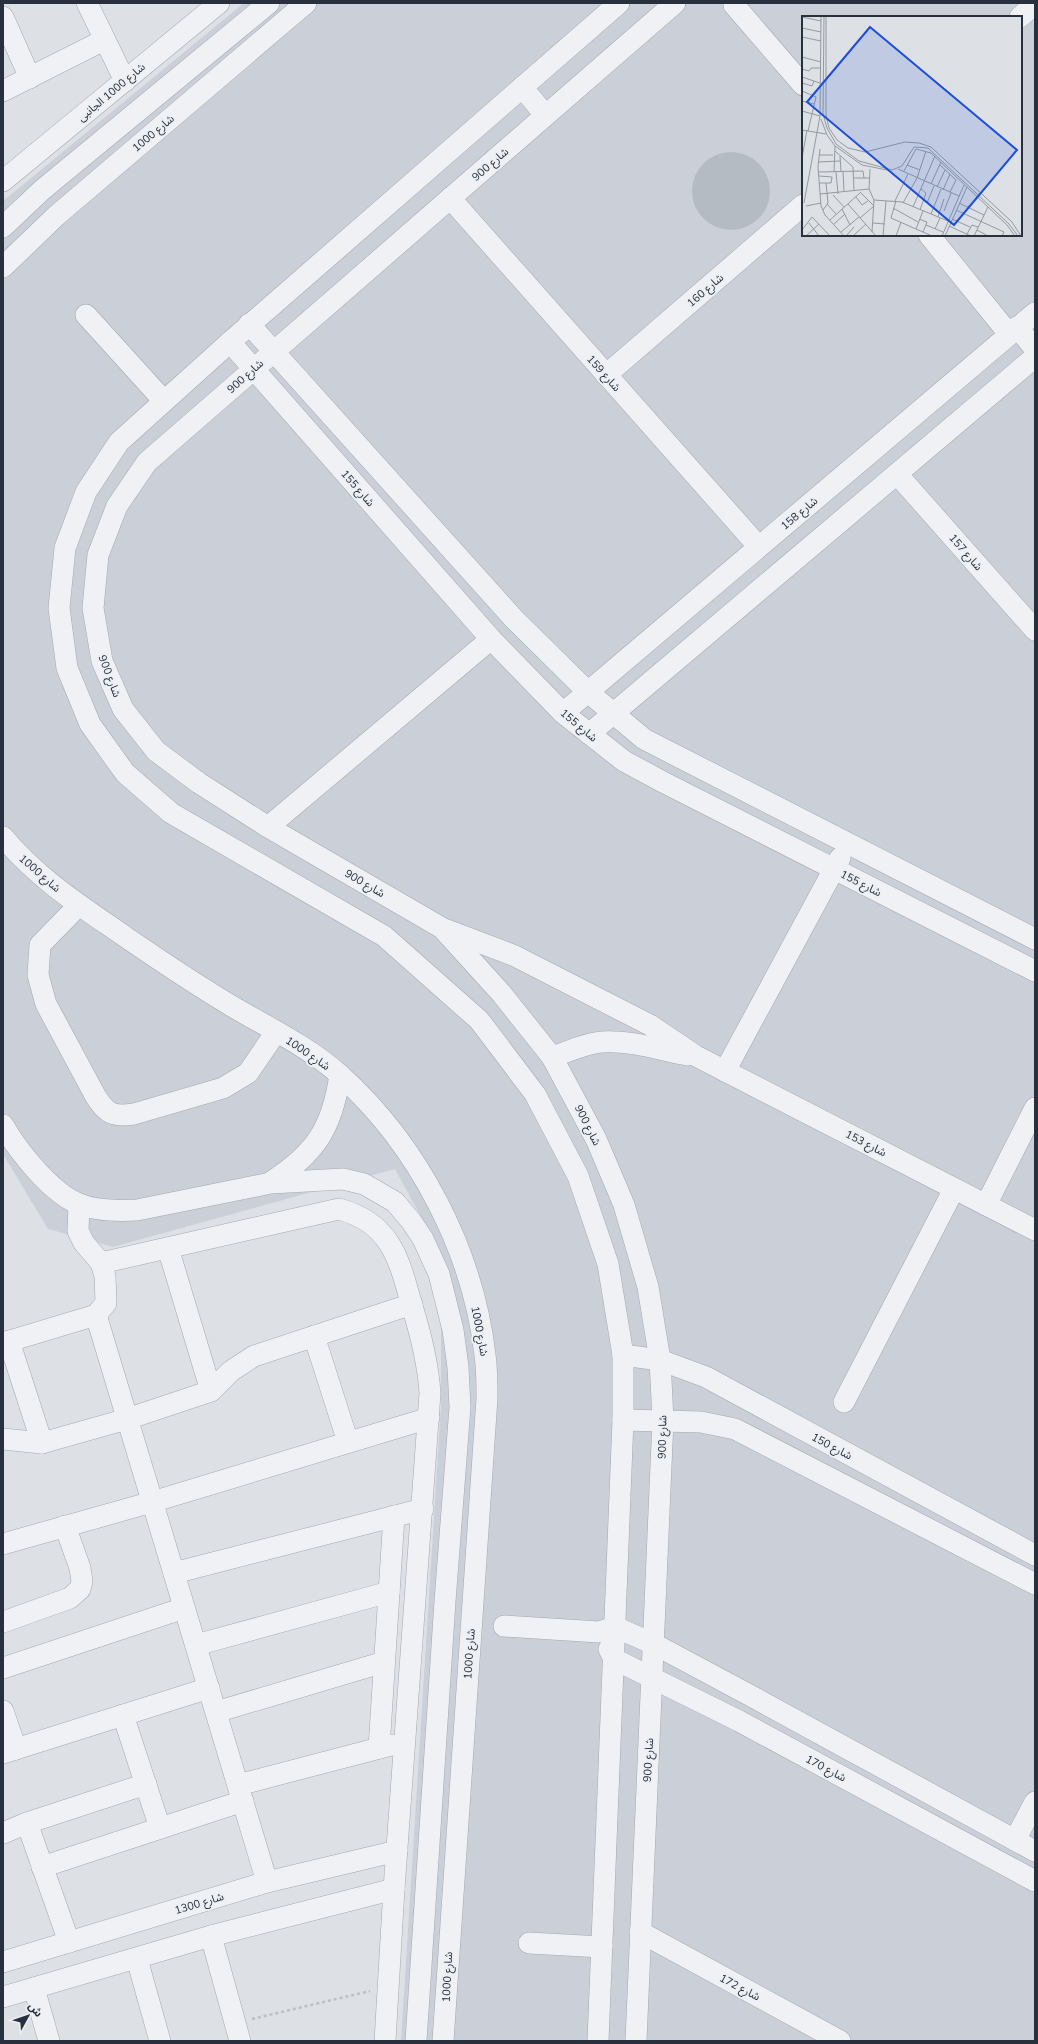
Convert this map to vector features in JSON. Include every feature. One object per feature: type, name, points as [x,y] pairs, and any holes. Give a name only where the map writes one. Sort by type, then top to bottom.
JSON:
[{"type":"street","points":[[87,3],[125,81]]},
{"type":"street","name":"شارع 1000 الجانبى","points":[[3,181],[219,3]]},
{"type":"street","points":[[3,227],[42,190],[269,3]]},
{"type":"street","name":"شارع 1000","points":[[3,267],[56,216],[306,3]]},
{"type":"street","points":[[598,2041],[614,1659],[607,1629],[624,1420],[623,1355],[608,1264],[578,1176],[535,1094],[479,1020],[384,936],[170,813],[125,773],[90,724],[67,668],[59,608],[65,548],[86,492],[119,442],[249,324],[619,3]]},
{"type":"street","points":[[1021,16],[1035,4]]},
{"type":"street","name":"شارع 900","points":[[636,2041],[663,1420],[660,1360],[648,1287],[624,1205],[596,1139],[552,1057],[501,993],[442,928],[268,828],[199,783],[156,751],[123,709],[102,661],[93,608],[98,556],[117,506],[147,462],[545,115],[668,5]]},
{"type":"street","points":[[734,5],[802,84]]},
{"type":"street","points":[[3,17],[30,78]]},
{"type":"street","points":[[3,91],[104,40]]},
{"type":"street","points":[[522,87],[545,115]]},
{"type":"street","name":"شارع 159","points":[[450,198],[759,547]]},
{"type":"street","name":"شارع 160","points":[[606,375],[802,206]]},
{"type":"street","points":[[930,236],[1013,331],[1035,349]]},
{"type":"street","name":"شارع 158","points":[[563,714],[1035,312]]},
{"type":"street","points":[[86,315],[164,402]]},
{"type":"street","points":[[249,324],[514,619],[588,692],[644,739],[1035,939]]},
{"type":"street","name":"شارع 155","points":[[230,342],[491,639],[563,714],[624,761],[1035,971]]},
{"type":"street","points":[[589,734],[1035,357]]},
{"type":"street","name":"شارع 157","points":[[897,474],[1035,630]]},
{"type":"street","points":[[268,828],[491,639]]},
{"type":"street","name":"شارع 1000","points":[[3,837],[22,860],[79,905],[187,979],[306,1049],[340,1075],[377,1113],[411,1158],[431,1191],[453,1236],[468,1277],[479,1319],[485,1356],[487,1398],[443,2041]]},
{"type":"street","points":[[725,1071],[848,843]]},
{"type":"street","points":[[79,905],[40,945],[38,975],[46,1004],[104,1110],[118,1116],[134,1114],[224,1088],[248,1073],[276,1032]]},
{"type":"street","points":[[442,928],[515,956],[650,1025],[696,1056]]},
{"type":"street","points":[[552,1057],[593,1044],[616,1042],[696,1056]]},
{"type":"street","name":"شارع 153","points":[[696,1056],[1035,1230]]},
{"type":"street","points":[[271,1183],[293,1168],[312,1149],[323,1132],[336,1102],[340,1075]]},
{"type":"street","points":[[986,1205],[1035,1108]]},
{"type":"street","points":[[5,1130],[37,1170],[56,1188],[79,1204],[122,1211],[137,1210],[271,1183],[343,1179],[364,1184],[394,1202],[411,1221],[423,1239],[439,1274],[453,1330],[458,1367],[460,1407],[445,1601],[416,2041]]},
{"type":"street","points":[[844,1402],[954,1189]]},
{"type":"street","points":[[42,1443],[6,1342],[96,1315],[106,1303],[107,1292],[105,1276],[101,1263],[78,1231],[79,1204]]},
{"type":"street","points":[[101,1263],[339,1209],[356,1214],[368,1221],[388,1242],[401,1266],[424,1344],[428,1368],[429,1418],[394,1889],[385,2041]]},
{"type":"street","points":[[168,1248],[211,1390]]},
{"type":"street","points":[[3,1439],[42,1443],[127,1419],[211,1390],[231,1371],[254,1356],[412,1304]]},
{"type":"street","points":[[96,1315],[267,1882]]},
{"type":"street","points":[[314,1336],[348,1442]]},
{"type":"street","name":"شارع 150","points":[[623,1355],[660,1360],[706,1377],[1035,1555]]},
{"type":"street","points":[[3,1544],[152,1502],[429,1418]]},
{"type":"street","points":[[624,1420],[700,1422],[735,1429],[1035,1584]]},
{"type":"street","points":[[174,1573],[422,1509]]},
{"type":"street","points":[[378,1748],[394,1516]]},
{"type":"street","points":[[3,1622],[70,1598],[80,1589],[82,1580],[80,1568],[65,1526]]},
{"type":"street","points":[[196,1645],[389,1592]]},
{"type":"street","points":[[3,1668],[184,1608]]},
{"type":"street","points":[[504,1626],[607,1629],[654,1644],[1035,1851]]},
{"type":"street","name":"شارع 170","points":[[614,1659],[739,1721],[1035,1881]]},
{"type":"street","points":[[216,1712],[384,1662]]},
{"type":"street","points":[[3,1711],[10,1751],[209,1688]]},
{"type":"street","points":[[739,1721],[753,1697]]},
{"type":"street","points":[[123,1715],[160,1828]]},
{"type":"street","points":[[42,1867],[160,1828],[240,1793],[378,1748],[405,1741]]},
{"type":"street","points":[[3,1834],[27,1824],[146,1784]]},
{"type":"street","points":[[1015,1840],[1035,1802]]},
{"type":"street","points":[[27,1824],[69,1942]]},
{"type":"street","name":"شارع 1300","points":[[3,1962],[267,1882],[397,1851]]},
{"type":"street","points":[[3,1997],[137,1959],[211,1936],[394,1889]]},
{"type":"street","name":"شارع 172","points":[[640,1932],[840,2041]]},
{"type":"street","points":[[211,1936],[238,2032]]},
{"type":"street","points":[[529,1943],[602,1947]]},
{"type":"street","points":[[137,1959],[160,2041]]},
{"type":"street","points":[[34,1988],[49,2041]]},
{"type":"path","points":[[238,2032],[388,1987]]},
{"type":"shaded area","points":[[244,3],[1035,3],[1035,2041],[401,2041],[441,1405],[441,1304],[420,1215],[395,1169],[113,1247],[48,1229],[3,1154],[3,201]]},
{"type":"building","points":[[731,152],[746,155],[753,159],[763,169],[767,176],[770,191],[767,206],[763,213],[753,223],[746,227],[731,230],[716,227],[709,223],[699,213],[695,206],[692,191],[695,176],[699,169],[709,159],[716,155]]}]
